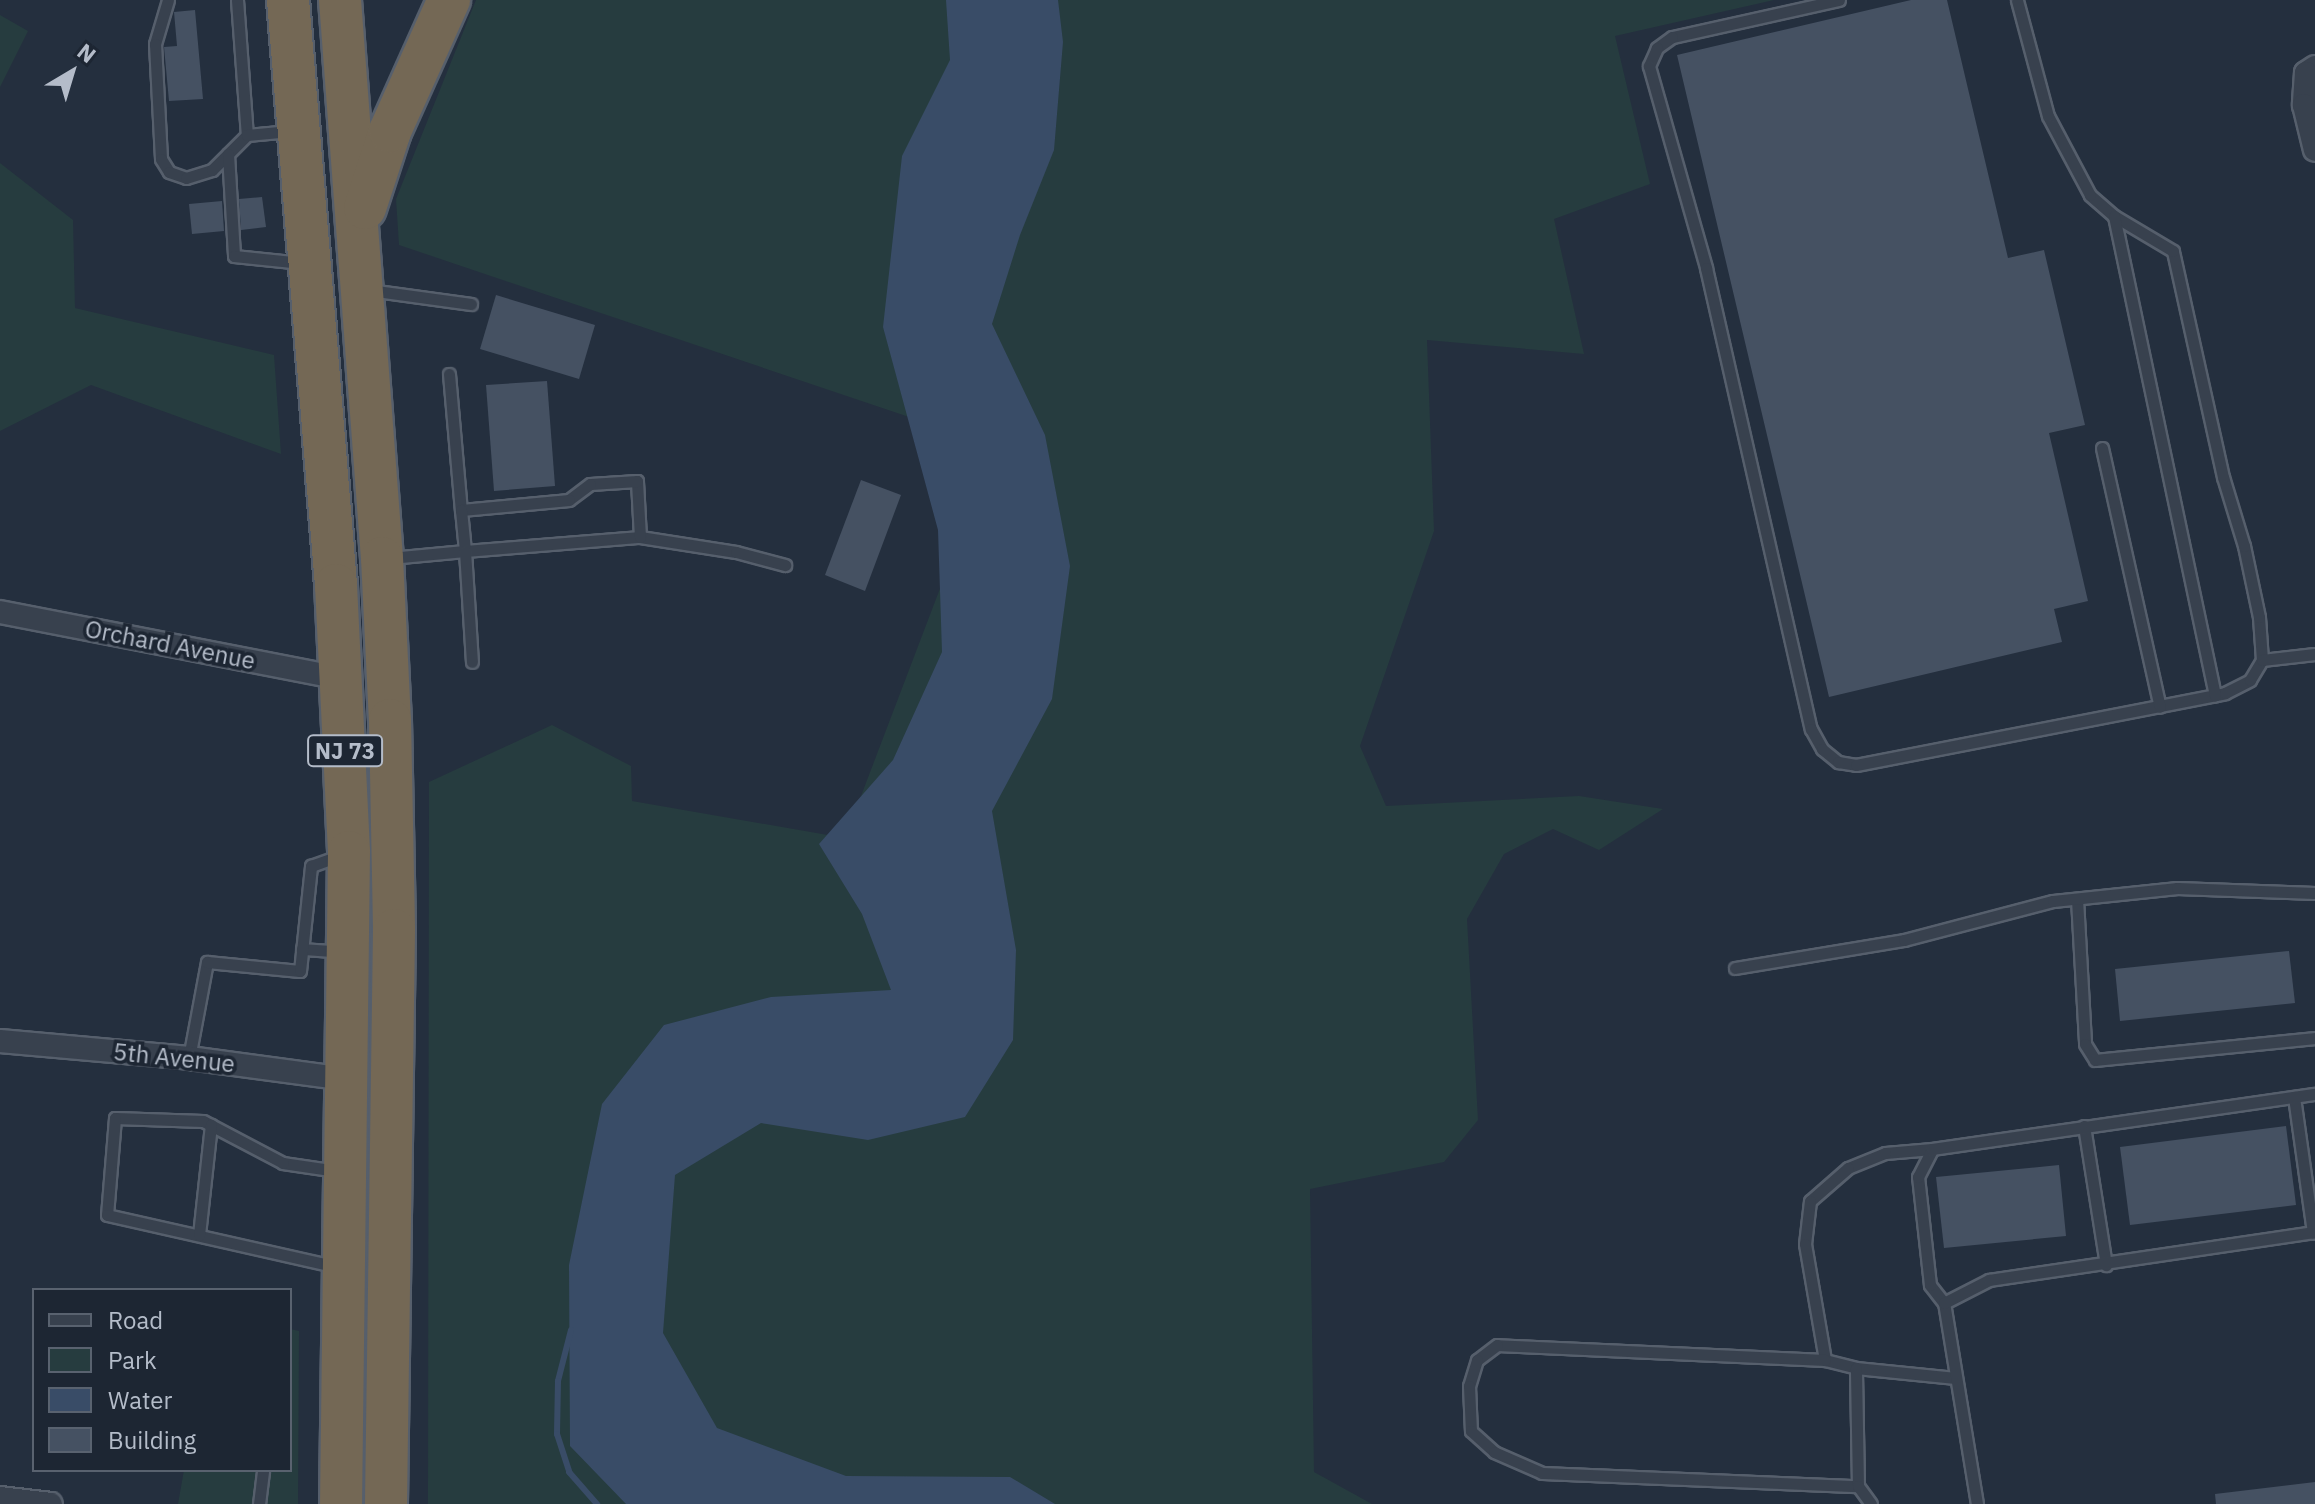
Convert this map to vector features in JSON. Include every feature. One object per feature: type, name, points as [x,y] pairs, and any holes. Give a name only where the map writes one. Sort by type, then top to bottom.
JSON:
[{"type":"highway","name":"NJ 73","points":[[288,0],[341,678],[349,852],[341,1504]]},
{"type":"highway","name":"NJ 73","points":[[340,0],[382,558],[394,859],[386,1504]]},
{"type":"highway","points":[[356,240],[390,131],[449,0]]},
{"type":"street","points":[[2315,67],[2306,73],[2304,105],[2315,150]]},
{"type":"street","name":"Orchard Avenue","points":[[0,612],[341,678]]},
{"type":"street","name":"5th Avenue","points":[[0,1041],[189,1058],[347,1079]]},
{"type":"street","points":[[0,1498],[51,1504]]},
{"type":"lane","points":[[168,0],[155,44],[161,159],[169,172],[186,178],[212,170],[247,135],[299,130]]},
{"type":"lane","points":[[237,0],[247,135]]},
{"type":"lane","points":[[1839,0],[1672,37],[1657,48],[1649,66],[1706,268],[1811,729],[1822,749],[1830,756],[1838,762],[1856,765],[2215,695],[2250,680],[2262,660],[2259,617],[2244,546],[2223,477],[2173,251],[2114,216],[2090,195],[2048,116],[2017,0]]},
{"type":"lane","points":[[228,154],[234,256],[310,264]]},
{"type":"lane","points":[[2114,216],[2215,695]]},
{"type":"lane","points":[[360,289],[471,304]]},
{"type":"lane","points":[[449,374],[472,662]]},
{"type":"lane","points":[[2102,448],[2160,707]]},
{"type":"lane","points":[[461,510],[569,500],[590,484],[637,481],[640,537]]},
{"type":"lane","points":[[382,558],[640,537],[736,552],[785,565]]},
{"type":"lane","points":[[2262,660],[2315,654]]},
{"type":"lane","points":[[189,1058],[207,962],[300,971],[311,866],[349,852]]},
{"type":"lane","points":[[1735,968],[1904,940],[1980,918],[2077,899],[2177,888],[2315,893]]},
{"type":"lane","points":[[2077,899],[2085,1044],[2095,1060],[2315,1038]]},
{"type":"lane","points":[[302,949],[349,953]]},
{"type":"lane","points":[[1825,1360],[1805,1244],[1810,1201],[1848,1168],[1885,1153],[1932,1149],[2315,1094]]},
{"type":"lane","points":[[1944,1303],[1989,1280],[2314,1232],[2294,1097]]},
{"type":"lane","points":[[344,1269],[107,1215],[115,1118],[203,1121],[283,1163],[345,1172]]},
{"type":"lane","points":[[199,1235],[211,1125]]},
{"type":"lane","points":[[2084,1126],[2106,1265]]},
{"type":"lane","points":[[1932,1149],[1918,1177],[1930,1285],[1944,1303],[1977,1504]]},
{"type":"lane","points":[[1858,1486],[1542,1473],[1494,1452],[1471,1431],[1469,1386],[1477,1360],[1497,1345],[1825,1360],[1856,1368],[1956,1378]]},
{"type":"lane","points":[[1856,1368],[1858,1486],[1871,1504]]},
{"type":"lane","points":[[259,1504],[263,1472]]},
{"type":"green space","points":[[476,0],[1774,0],[1615,36],[1650,184],[1554,219],[1584,354],[1427,340],[1434,531],[1360,746],[1386,806],[1579,796],[1663,809],[1599,850],[1553,829],[1504,854],[1467,919],[1478,1120],[1444,1162],[1310,1189],[1314,1472],[1372,1504],[428,1504],[429,782],[552,725],[631,766],[632,801],[845,838],[944,578],[950,489],[915,419],[399,245],[396,199]]},
{"type":"green space","points":[[0,15],[28,31],[0,87]]},
{"type":"green space","points":[[0,163],[73,220],[75,308],[274,355],[281,454],[91,385],[0,431]]},
{"type":"green space","points":[[292,1329],[299,1331],[298,1504],[178,1504],[184,1472],[292,1472]]},
{"type":"water","points":[[946,0],[1058,0],[1063,42],[1054,150],[1020,235],[992,324],[1045,435],[1070,566],[1052,699],[992,811],[1016,950],[1013,1040],[965,1117],[868,1140],[761,1123],[675,1175],[663,1333],[717,1428],[846,1476],[1010,1477],[1055,1504],[626,1504],[570,1446],[569,1265],[602,1104],[664,1025],[771,997],[891,990],[862,914],[819,844],[893,760],[942,652],[938,530],[883,327],[902,156],[950,60]]},
{"type":"building","points":[[1911,0],[1947,0],[2008,258],[2044,250],[2085,425],[2049,433],[2088,601],[2054,609],[2062,642],[1829,697],[1677,55]]},
{"type":"building","points":[[195,10],[203,99],[169,101],[164,47],[177,46],[174,12]]},
{"type":"building","points":[[262,197],[266,227],[241,230],[239,199]]},
{"type":"building","points":[[222,201],[224,231],[192,234],[189,204]]},
{"type":"building","points":[[496,295],[595,325],[579,379],[480,349]]},
{"type":"building","points":[[547,381],[555,486],[494,491],[486,385]]},
{"type":"building","points":[[861,480],[901,495],[865,591],[825,575]]},
{"type":"building","points":[[2289,951],[2295,1003],[2120,1021],[2115,969]]},
{"type":"building","points":[[2286,1126],[2296,1205],[2130,1225],[2120,1147]]},
{"type":"building","points":[[2059,1165],[2066,1236],[1944,1248],[1936,1177]]},
{"type":"building","points":[[2315,1482],[2315,1504],[2216,1504],[2215,1494]]},
{"type":"waterway","points":[[571,1330],[558,1381],[557,1434],[569,1472],[597,1504]]}]
